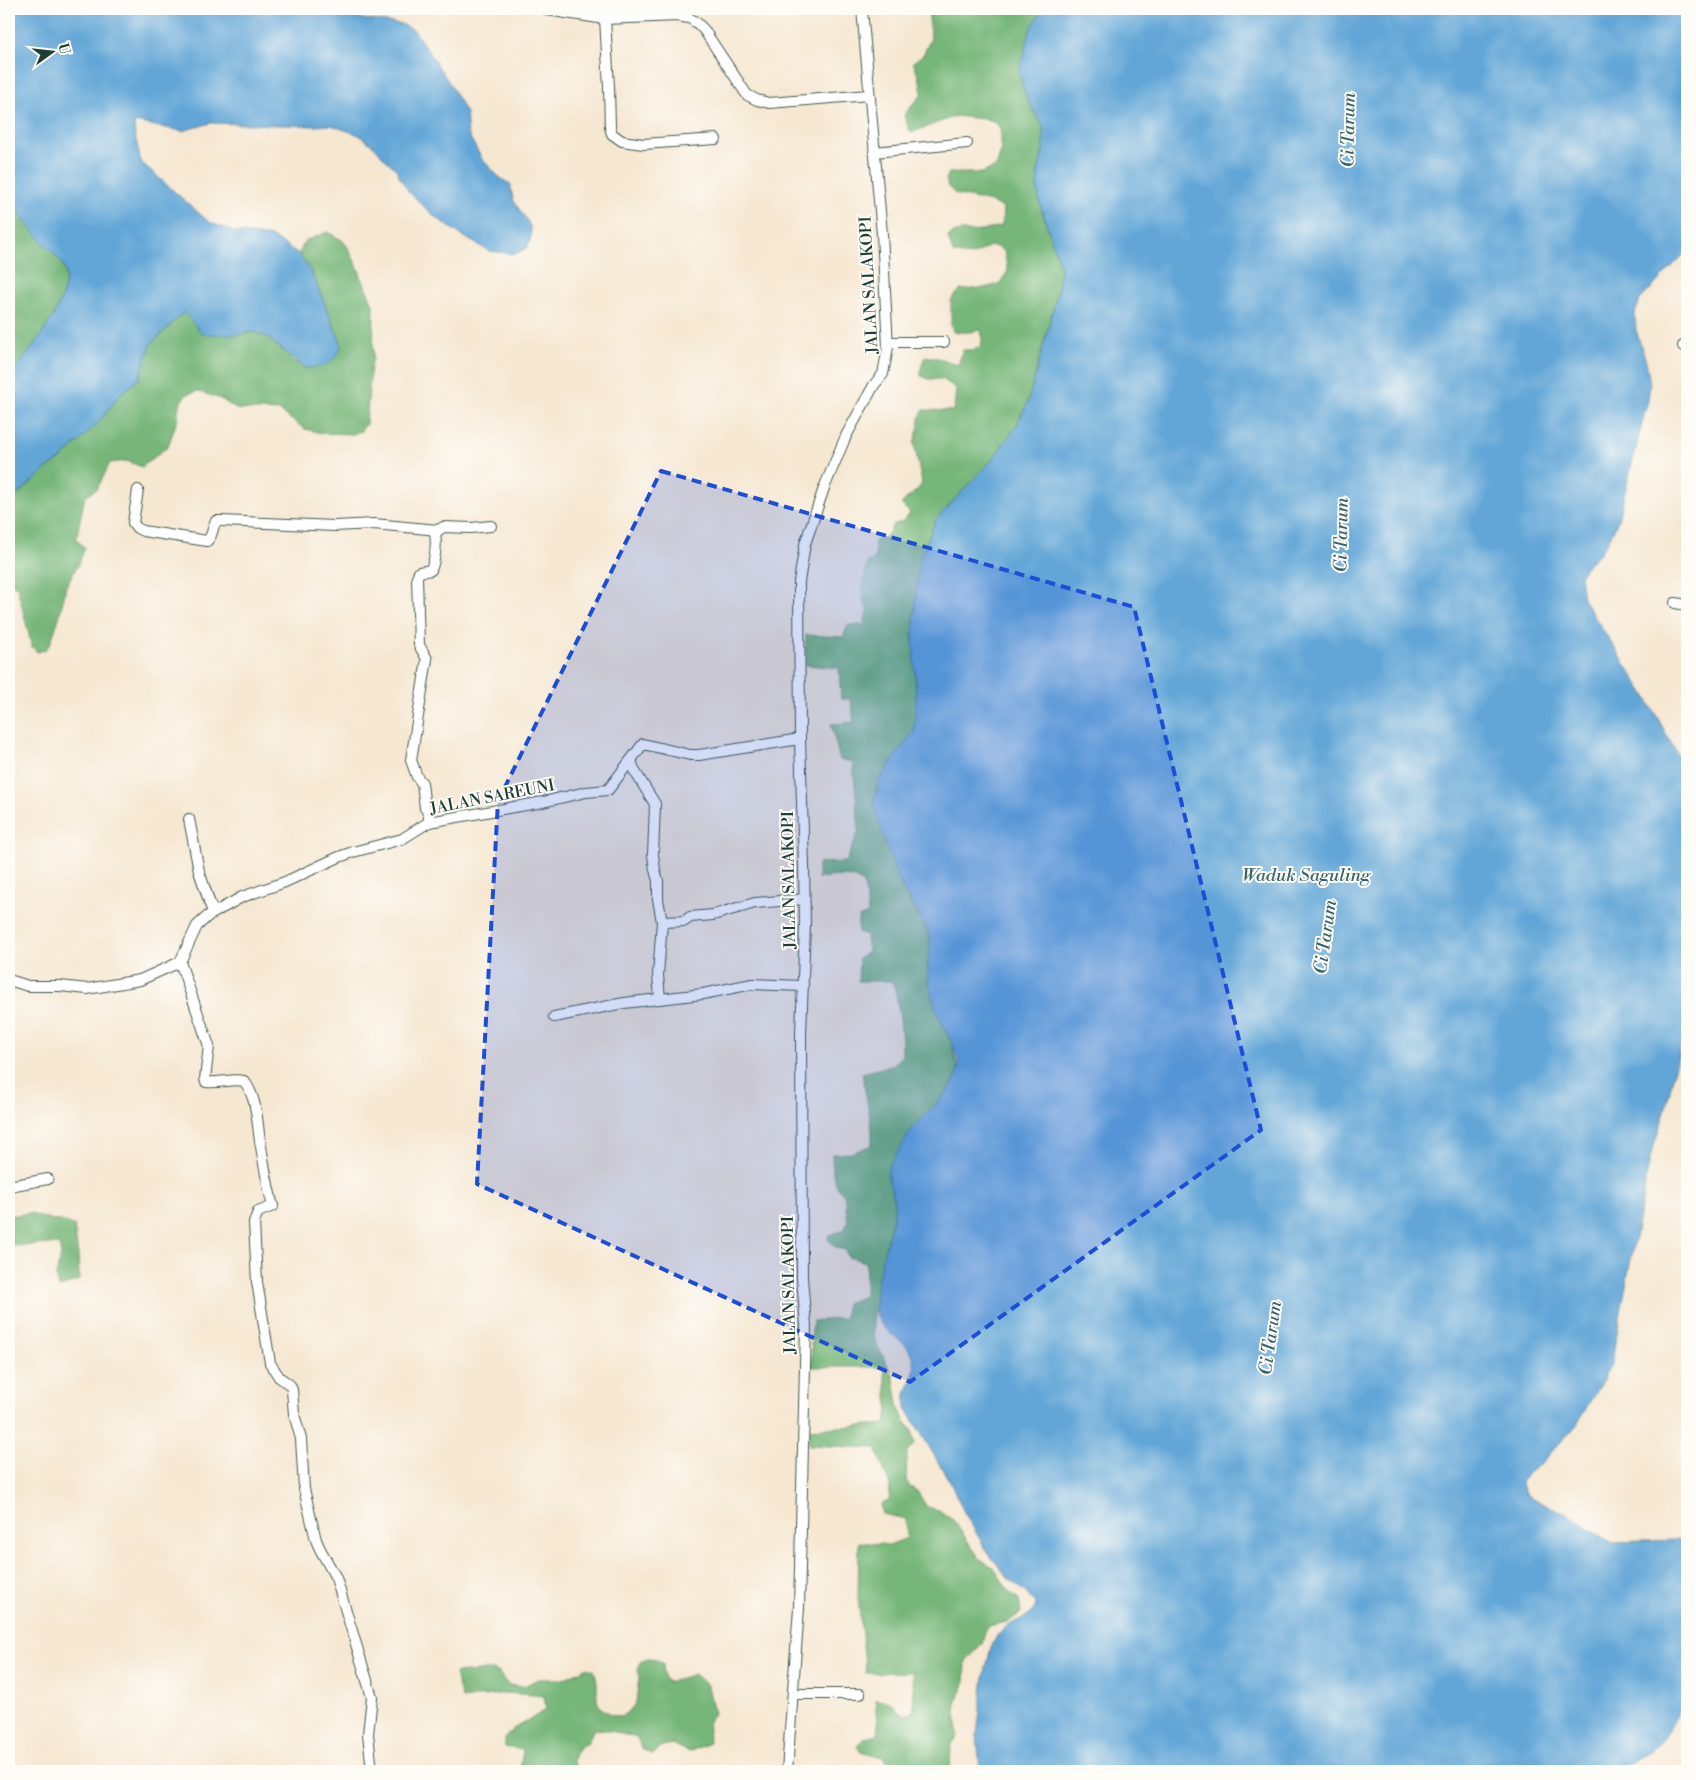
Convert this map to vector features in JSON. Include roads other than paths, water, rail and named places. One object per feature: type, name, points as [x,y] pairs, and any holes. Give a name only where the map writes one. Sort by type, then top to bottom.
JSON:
[{"type":"street","name":"JALAN SALAKOPI","points":[[787,1771],[794,1694],[802,1537],[806,1326],[802,1278],[801,1033],[805,947],[798,582],[805,544],[824,488],[846,436],[874,385],[883,374],[888,342],[882,234],[862,9]]},
{"type":"street","points":[[547,10],[605,19],[677,16],[689,18],[704,30],[747,95],[757,100],[769,103],[869,95]]},
{"type":"street","points":[[605,19],[610,87],[610,127],[612,134],[622,141],[643,144],[716,139]]},
{"type":"street","points":[[874,152],[967,143]]},
{"type":"street","points":[[888,342],[944,342]]},
{"type":"street","points":[[138,490],[133,523],[137,528],[170,536],[207,541],[216,521],[335,526],[374,524],[438,530]]},
{"type":"street","points":[[429,822],[422,783],[417,777],[411,760],[427,659],[419,645],[418,576],[419,572],[431,570],[436,548],[435,533],[438,530],[443,527],[471,528],[491,526]]},
{"type":"street","points":[[1675,603],[1687,605]]},
{"type":"street","name":"JALAN SAREUNI","points":[[180,962],[197,926],[213,912],[242,897],[285,882],[339,857],[402,839],[429,822],[514,808],[586,792],[608,790],[643,744],[683,754],[699,755],[800,739]]},
{"type":"street","points":[[631,760],[634,770],[655,804],[653,855],[662,922],[658,975],[660,999]]},
{"type":"street","points":[[189,818],[199,871],[213,912]]},
{"type":"street","points":[[662,922],[685,921],[690,917],[712,916],[755,903],[804,899]]},
{"type":"street","points":[[9,980],[28,986],[60,986],[87,989],[140,980],[180,962],[209,1046],[206,1082],[244,1081],[251,1095],[256,1110],[263,1160],[273,1206],[258,1212],[254,1222],[257,1282],[270,1363],[279,1378],[290,1385],[292,1390],[294,1414],[301,1439],[304,1488],[316,1540],[336,1578],[372,1697],[368,1734],[372,1771]]},
{"type":"street","points":[[554,1017],[624,1003],[703,994],[752,984],[803,986]]},
{"type":"street","points":[[9,1186],[48,1179]]},
{"type":"street","points":[[794,1694],[860,1694]]},
{"type":"water","points":[[9,9],[329,9],[364,19],[401,24],[414,30],[450,84],[466,113],[468,134],[482,159],[499,177],[511,185],[514,201],[530,228],[531,234],[527,248],[515,254],[489,251],[464,237],[434,216],[409,192],[396,169],[375,147],[359,135],[331,125],[211,123],[182,131],[134,122],[141,162],[209,222],[235,232],[272,237],[299,254],[311,272],[342,345],[336,356],[328,364],[305,368],[266,336],[253,332],[233,335],[202,334],[184,312],[151,344],[139,379],[119,395],[99,422],[61,459],[46,469],[14,498],[9,518],[9,375],[38,340],[57,309],[66,279],[61,262],[28,225],[9,198]]},
{"type":"water","name":"Waduk Saguling","points":[[1043,9],[1687,9],[1687,251],[1640,300],[1635,313],[1636,330],[1646,361],[1650,383],[1648,400],[1618,520],[1610,538],[1600,553],[1585,567],[1580,576],[1583,599],[1644,693],[1680,759],[1687,779],[1687,1004],[1685,1027],[1665,1111],[1650,1158],[1611,1365],[1576,1426],[1545,1459],[1525,1476],[1521,1484],[1524,1492],[1532,1499],[1566,1513],[1611,1542],[1676,1540],[1687,1542],[1687,1689],[1674,1721],[1663,1739],[1639,1757],[1610,1771],[980,1771],[977,1734],[984,1676],[991,1647],[998,1634],[1007,1626],[1031,1614],[1035,1608],[1035,1603],[1008,1578],[988,1553],[964,1512],[950,1482],[906,1408],[906,1395],[913,1373],[914,1361],[907,1347],[885,1329],[877,1316],[876,1292],[878,1279],[894,1212],[894,1199],[888,1169],[913,1128],[952,1084],[958,1070],[958,1063],[930,990],[928,962],[930,939],[924,923],[905,892],[894,869],[874,799],[879,781],[900,749],[914,732],[916,694],[913,635],[919,561],[936,519],[991,461],[1015,428],[1028,402],[1058,291],[1060,266],[1040,204],[1037,188],[1038,172],[1044,146],[1043,127],[1027,99],[1019,73],[1030,30]]},
{"type":"water label","name":"Ci Tarum","points":[[1348,130]]},
{"type":"water label","name":"Ci Tarum","points":[[1341,535]]},
{"type":"water label","name":"Ci Tarum","points":[[1325,937]]},
{"type":"water label","name":"Ci Tarum","points":[[1270,1338]]}]
